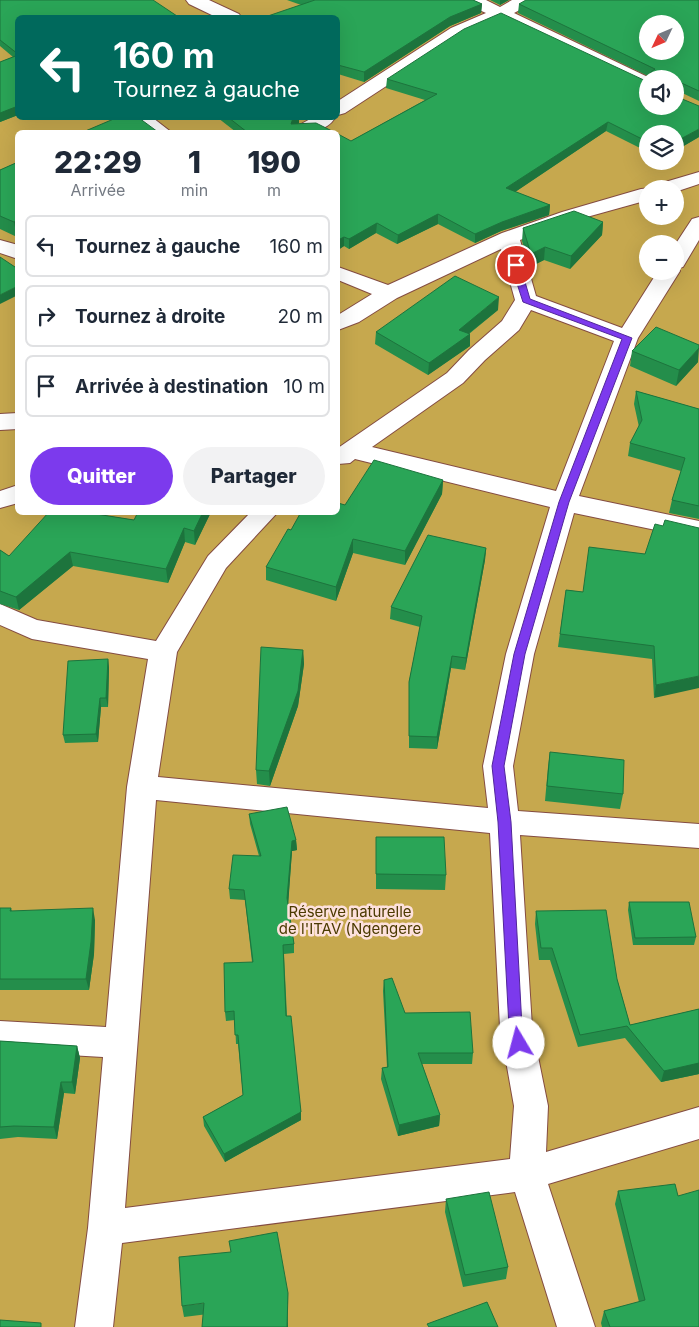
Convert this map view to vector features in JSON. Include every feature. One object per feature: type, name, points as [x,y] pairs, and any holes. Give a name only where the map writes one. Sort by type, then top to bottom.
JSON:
[{"type":"street","points":[[195,0],[227,15]]},
{"type":"street","points":[[472,0],[639,80]]},
{"type":"street","points":[[340,108],[457,32],[502,13],[525,0]]},
{"type":"street","points":[[304,130],[322,120]]},
{"type":"street","points":[[135,130],[151,125]]},
{"type":"street","points":[[684,182],[699,178]]},
{"type":"street","points":[[342,323],[389,293],[509,237],[569,216],[639,196]]},
{"type":"street","points":[[684,248],[699,224]]},
{"type":"street","points":[[344,455],[455,378],[477,355],[511,325],[526,300],[509,237]]},
{"type":"street","points":[[0,246],[15,252]]},
{"type":"street","points":[[340,274],[389,293]]},
{"type":"street","points":[[576,1327],[527,1174],[531,1106],[516,1027],[504,822],[498,766],[520,654],[564,502],[627,338],[663,280]]},
{"type":"street","points":[[526,300],[627,338]]},
{"type":"street","points":[[0,422],[15,422]]},
{"type":"street","points":[[344,455],[699,530]]},
{"type":"street","points":[[0,500],[15,494]]},
{"type":"street","points":[[94,1327],[106,1228],[142,787],[163,652],[217,562],[263,515]]},
{"type":"street","points":[[0,614],[32,629],[163,652]]},
{"type":"street","points":[[142,787],[504,822],[699,836]]},
{"type":"street","points":[[0,1036],[121,1043]]},
{"type":"street","points":[[106,1228],[527,1174],[699,1124]]},
{"type":"green space","name":"Réserve naturelle de l'ITAV (Ngengere","points":[[0,0],[699,0],[699,1327],[0,1327]]},
{"type":"building","points":[[0,0],[153,0],[176,15],[15,15],[15,52],[0,40]]},
{"type":"building","points":[[315,0],[473,0],[482,4],[450,17],[364,72],[340,66],[340,15],[271,15]]},
{"type":"building","points":[[526,0],[699,0],[699,91],[684,84],[684,70],[654,70],[655,69],[519,4]]},
{"type":"building","points":[[501,13],[639,78],[639,115],[684,115],[684,100],[699,106],[699,129],[684,137],[684,125],[639,125],[639,138],[608,122],[506,188],[550,205],[475,234],[438,214],[398,235],[377,223],[349,239],[344,237],[340,239],[340,135],[351,141],[437,94],[387,79],[464,29]]},
{"type":"building","points":[[15,56],[15,107],[0,113],[0,62]]},
{"type":"building","points":[[111,120],[142,120],[155,130],[88,130]]},
{"type":"building","points":[[232,120],[292,120],[291,124],[316,123],[330,130],[244,130]]},
{"type":"building","points":[[15,163],[14,222],[0,216],[0,170]]},
{"type":"building","points":[[574,211],[603,222],[571,256],[545,247],[531,254],[523,228]]},
{"type":"building","points":[[0,257],[15,267],[15,288],[0,295]]},
{"type":"building","points":[[455,276],[499,297],[459,330],[470,334],[429,363],[376,332]]},
{"type":"building","points":[[656,327],[699,345],[699,348],[679,370],[632,351]]},
{"type":"building","points":[[636,391],[699,409],[699,506],[672,500],[685,458],[630,443],[642,420]]},
{"type":"building","points":[[374,460],[443,480],[405,551],[353,539],[336,587],[266,567],[288,529],[291,530],[299,515],[340,515],[340,504],[345,505]]},
{"type":"building","points":[[46,515],[102,515],[134,520],[136,515],[202,515],[194,531],[184,528],[166,569],[70,552],[16,597],[0,591],[0,550],[9,556]]},
{"type":"building","points":[[665,520],[699,528],[699,676],[656,685],[654,646],[560,634],[566,590],[583,592],[589,547],[645,554],[655,524],[663,526]]},
{"type":"building","points":[[428,535],[486,548],[466,658],[452,656],[437,737],[409,736],[409,682],[422,616],[391,607]]},
{"type":"building","points":[[261,647],[303,650],[298,691],[269,771],[256,770]]},
{"type":"building","points":[[108,659],[106,698],[100,698],[96,734],[63,735],[68,661]]},
{"type":"building","points":[[550,752],[624,760],[623,794],[547,786]]},
{"type":"building","points":[[287,807],[296,840],[292,841],[287,898],[294,944],[283,945],[286,1016],[291,1016],[301,1112],[224,1154],[203,1117],[243,1095],[238,1035],[235,1035],[234,1011],[225,1012],[224,963],[253,962],[244,890],[229,889],[233,855],[261,856],[249,814]]},
{"type":"building","points":[[376,837],[444,837],[446,875],[376,874]]},
{"type":"building","points":[[629,902],[689,902],[696,937],[635,938]]},
{"type":"building","points":[[0,908],[11,908],[10,911],[93,908],[86,979],[0,979]]},
{"type":"building","points":[[606,910],[617,979],[630,1025],[699,1009],[699,1063],[664,1071],[627,1026],[580,1035],[552,948],[541,948],[536,911]]},
{"type":"building","points":[[392,978],[405,1013],[470,1012],[473,1053],[418,1053],[440,1115],[399,1125],[382,1068],[388,1067],[384,980]]},
{"type":"building","points":[[0,1041],[77,1046],[72,1082],[61,1082],[54,1127],[0,1127]]},
{"type":"building","points":[[675,1184],[678,1196],[699,1190],[699,1327],[610,1327],[604,1311],[645,1300],[618,1191]]},
{"type":"building","points":[[489,1192],[508,1267],[465,1275],[446,1199]]},
{"type":"building","points":[[277,1232],[288,1293],[287,1327],[202,1327],[204,1303],[182,1306],[179,1257],[231,1252],[229,1241]]},
{"type":"building","points":[[487,1302],[498,1327],[429,1327],[427,1324]]},
{"type":"building","points":[[0,1320],[41,1323],[41,1327],[0,1327]]},
{"type":"route","points":[[516,265],[526,300],[627,338],[564,502],[520,654],[498,766],[504,822],[516,1027],[519,1043]]}]
